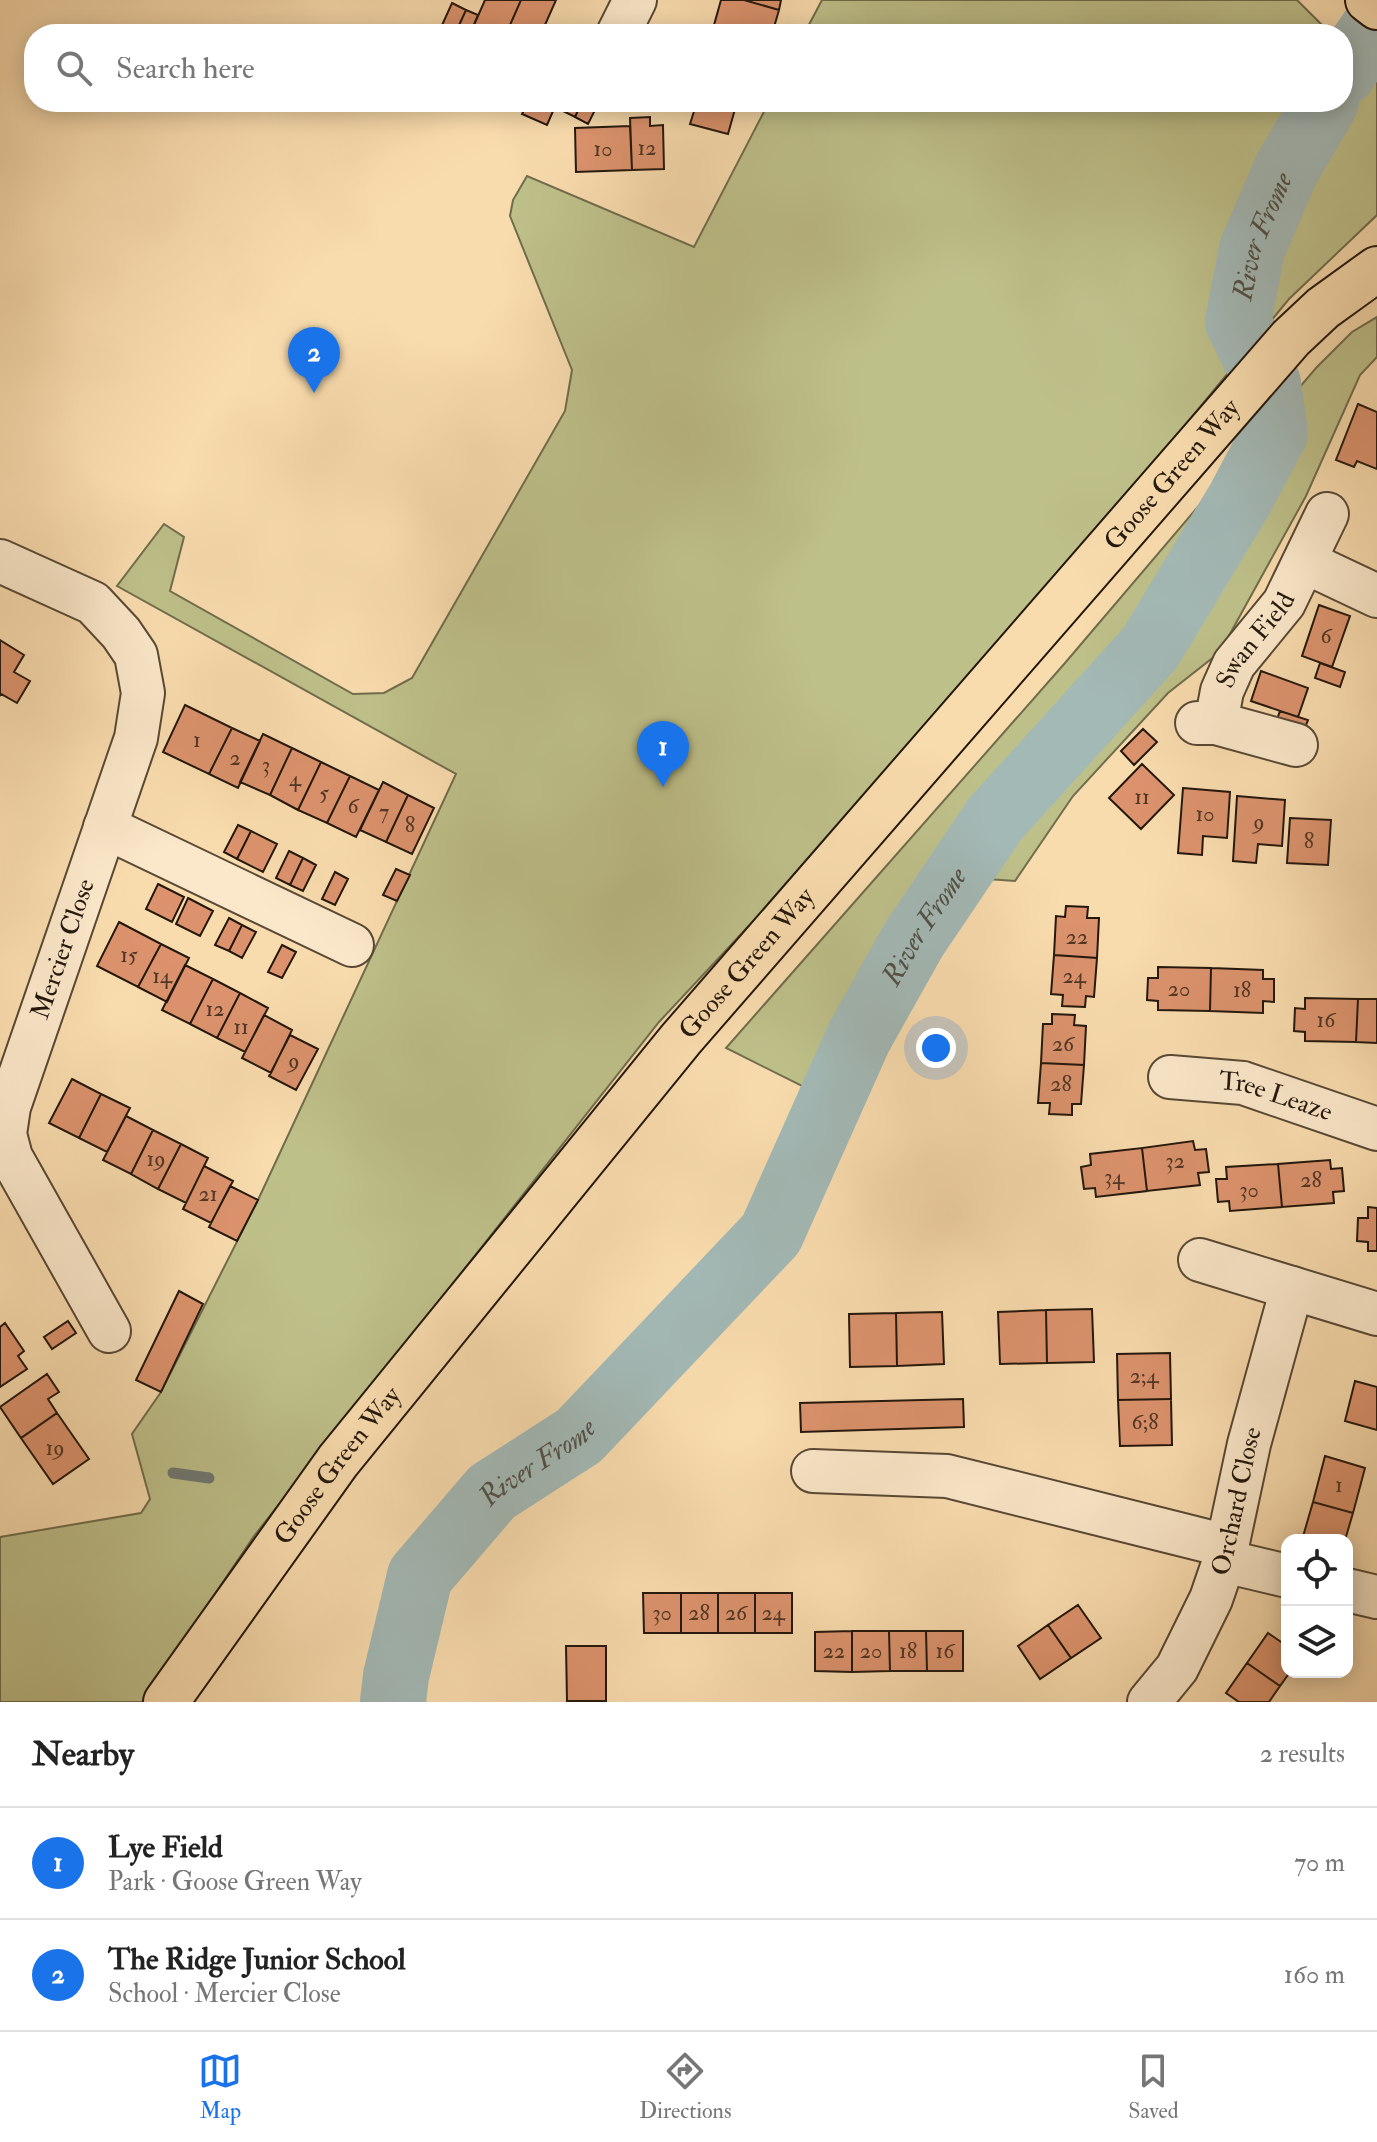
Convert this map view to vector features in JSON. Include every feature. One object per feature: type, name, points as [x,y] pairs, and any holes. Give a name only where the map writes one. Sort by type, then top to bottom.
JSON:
[{"type":"main road","points":[[1368,0],[1377,7]]},
{"type":"main road","name":"Goose Green Way","points":[[166,1702],[338,1461],[681,1039],[1291,338],[1323,308],[1377,269]]},
{"type":"street","points":[[623,24],[635,0]]},
{"type":"street","name":"Swan Field","points":[[1296,745],[1206,723],[1234,664],[1284,603],[1327,514]]},
{"type":"street","name":"Mercier Close","points":[[0,561],[93,603],[121,633],[136,655],[143,693],[136,738],[9,1107],[5,1134],[11,1157],[109,1331]]},
{"type":"street","name":"Swan Field","points":[[1305,562],[1377,596]]},
{"type":"street","points":[[105,827],[352,945]]},
{"type":"street","name":"Tree Leaze","points":[[1170,1077],[1243,1083],[1377,1129]]},
{"type":"street","points":[[1200,1260],[1377,1314]]},
{"type":"street","name":"Orchard Close","points":[[1149,1702],[1177,1668],[1211,1599],[1292,1288]]},
{"type":"street","points":[[813,1471],[947,1476],[1225,1553],[1281,1574]]},
{"type":"street","points":[[1353,1591],[1377,1597]]},
{"type":"green space","points":[[822,0],[1297,0],[1321,24],[809,24]]},
{"type":"green space","points":[[1353,51],[1377,70],[1377,215],[1289,299],[1036,606],[826,843],[659,1022],[254,1536],[142,1702],[0,1702],[0,1537],[141,1513],[150,1499],[132,1434],[161,1392],[258,1200],[456,774],[117,586],[164,524],[184,537],[170,591],[353,694],[384,693],[412,678],[565,411],[572,370],[510,216],[513,200],[527,176],[694,247],[764,112],[1353,112]]},
{"type":"green space","points":[[1377,317],[1377,357],[1360,375],[1306,496],[1220,652],[1168,693],[1073,796],[1015,881],[944,876],[864,998],[816,1093],[726,1048],[1065,663],[1316,368],[1352,332]]},
{"type":"building","points":[[485,0],[521,0],[510,24],[474,24]]},
{"type":"building","points":[[521,0],[556,0],[545,24],[510,24]]},
{"type":"building","points":[[721,0],[744,0],[779,10],[775,24],[714,24]]},
{"type":"building","points":[[744,0],[781,0],[779,10]]},
{"type":"building","points":[[452,3],[466,10],[460,24],[443,24]]},
{"type":"building","points":[[466,10],[478,15],[474,24],[460,24]]},
{"type":"building","points":[[523,112],[553,112],[547,125]]},
{"type":"building","points":[[577,112],[594,112],[588,124],[575,117]]},
{"type":"building","points":[[694,112],[734,112],[728,134],[690,124]]},
{"type":"building","points":[[650,117],[650,126],[663,125],[664,169],[632,170],[630,118]]},
{"type":"building","points":[[630,126],[632,170],[576,172],[575,128]]},
{"type":"building","points":[[1358,404],[1377,412],[1377,469],[1357,461],[1354,467],[1336,460]]},
{"type":"building","points":[[1319,605],[1350,616],[1332,667],[1302,656]]},
{"type":"building","points":[[0,640],[24,655],[14,672],[30,681],[17,703],[0,696]]},
{"type":"building","points":[[1320,663],[1345,672],[1340,687],[1315,678]]},
{"type":"building","points":[[1261,671],[1308,688],[1298,717],[1251,701]]},
{"type":"building","points":[[185,705],[232,728],[209,774],[163,752]]},
{"type":"building","points":[[1280,711],[1308,720],[1302,735],[1275,725]]},
{"type":"building","points":[[232,728],[260,741],[238,788],[209,774]]},
{"type":"building","points":[[1143,729],[1157,742],[1134,765],[1121,751]]},
{"type":"building","points":[[263,734],[292,748],[270,795],[240,782]]},
{"type":"building","points":[[292,748],[321,762],[298,810],[270,795]]},
{"type":"building","points":[[321,762],[350,776],[327,823],[298,810]]},
{"type":"building","points":[[1142,764],[1174,795],[1141,829],[1109,798]]},
{"type":"building","points":[[350,776],[379,790],[356,837],[327,823]]},
{"type":"building","points":[[383,782],[408,795],[386,842],[360,830]]},
{"type":"building","points":[[1183,788],[1230,792],[1227,838],[1203,836],[1202,855],[1178,853]]},
{"type":"building","points":[[408,795],[434,808],[412,854],[386,842]]},
{"type":"building","points":[[1237,796],[1285,800],[1282,846],[1258,844],[1256,863],[1233,861]]},
{"type":"building","points":[[1290,818],[1331,820],[1328,865],[1287,863]]},
{"type":"building","points":[[238,825],[251,831],[237,859],[224,852]]},
{"type":"building","points":[[251,831],[277,844],[263,872],[237,859]]},
{"type":"building","points":[[289,851],[303,858],[290,885],[276,878]]},
{"type":"building","points":[[303,858],[316,865],[303,891],[290,885]]},
{"type":"building","points":[[396,869],[410,875],[397,901],[383,895]]},
{"type":"building","points":[[335,872],[348,879],[335,905],[322,899]]},
{"type":"building","points":[[158,884],[184,897],[172,922],[146,909]]},
{"type":"building","points":[[188,898],[213,911],[200,936],[176,924]]},
{"type":"building","points":[[1066,906],[1088,907],[1087,918],[1099,918],[1097,958],[1054,955],[1056,916],[1065,917]]},
{"type":"building","points":[[229,918],[242,925],[229,951],[215,945]]},
{"type":"building","points":[[119,922],[161,944],[138,987],[97,966]]},
{"type":"building","points":[[242,925],[256,932],[242,958],[229,951]]},
{"type":"building","points":[[161,944],[189,958],[167,1002],[138,987]]},
{"type":"building","points":[[282,945],[296,952],[282,978],[268,972]]},
{"type":"building","points":[[1054,955],[1097,958],[1094,997],[1086,996],[1085,1007],[1062,1006],[1063,995],[1051,994]]},
{"type":"building","points":[[185,965],[213,979],[190,1024],[162,1010]]},
{"type":"building","points":[[1158,967],[1211,968],[1210,1011],[1158,1010],[1158,1001],[1147,1000],[1148,978],[1158,978]]},
{"type":"building","points":[[1211,968],[1263,970],[1263,979],[1274,979],[1274,1002],[1263,1001],[1263,1013],[1210,1011]]},
{"type":"building","points":[[213,979],[240,993],[217,1038],[190,1024]]},
{"type":"building","points":[[240,993],[268,1008],[245,1052],[217,1038]]},
{"type":"building","points":[[1305,998],[1358,999],[1356,1042],[1305,1041],[1305,1032],[1294,1031],[1295,1008],[1305,1009]]},
{"type":"building","points":[[1358,999],[1377,999],[1377,1043],[1356,1042]]},
{"type":"building","points":[[1052,1014],[1075,1015],[1074,1025],[1086,1026],[1084,1065],[1041,1063],[1043,1024],[1052,1024]]},
{"type":"building","points":[[264,1015],[292,1030],[271,1073],[242,1058]]},
{"type":"building","points":[[290,1035],[318,1049],[296,1090],[269,1076]]},
{"type":"building","points":[[1041,1063],[1084,1065],[1081,1104],[1072,1104],[1072,1115],[1049,1114],[1050,1103],[1038,1103]]},
{"type":"building","points":[[72,1079],[101,1094],[79,1138],[49,1123]]},
{"type":"building","points":[[101,1094],[130,1108],[107,1152],[79,1138]]},
{"type":"building","points":[[126,1116],[153,1130],[131,1174],[103,1160]]},
{"type":"building","points":[[153,1130],[181,1144],[158,1189],[131,1174]]},
{"type":"building","points":[[1193,1141],[1195,1150],[1206,1149],[1209,1172],[1198,1173],[1200,1185],[1147,1191],[1142,1148]]},
{"type":"building","points":[[181,1144],[208,1158],[186,1203],[158,1189]]},
{"type":"building","points":[[1142,1148],[1147,1191],[1096,1197],[1095,1188],[1084,1189],[1081,1167],[1091,1165],[1090,1154]]},
{"type":"building","points":[[1330,1160],[1331,1169],[1342,1168],[1344,1191],[1333,1192],[1334,1203],[1282,1207],[1278,1164]]},
{"type":"building","points":[[1278,1164],[1282,1207],[1230,1211],[1229,1201],[1218,1202],[1216,1179],[1227,1179],[1226,1167]]},
{"type":"building","points":[[204,1166],[233,1181],[211,1223],[183,1209]]},
{"type":"building","points":[[230,1186],[258,1200],[237,1241],[209,1227]]},
{"type":"building","points":[[1368,1207],[1377,1208],[1377,1251],[1368,1251],[1368,1242],[1357,1241],[1358,1218],[1368,1218]]},
{"type":"building","points":[[179,1291],[203,1304],[161,1392],[136,1380]]},
{"type":"building","points":[[1092,1309],[1094,1362],[1047,1363],[1046,1310]]},
{"type":"building","points":[[1046,1310],[1047,1363],[1000,1364],[998,1312]]},
{"type":"building","points":[[942,1312],[944,1364],[897,1366],[896,1313]]},
{"type":"building","points":[[896,1313],[897,1366],[850,1367],[849,1314]]},
{"type":"building","points":[[68,1321],[76,1333],[52,1349],[44,1337]]},
{"type":"building","points":[[5,1323],[24,1351],[18,1356],[27,1369],[0,1387],[0,1327]]},
{"type":"building","points":[[1170,1353],[1171,1399],[1118,1400],[1117,1354]]},
{"type":"building","points":[[47,1374],[59,1392],[48,1399],[57,1413],[21,1438],[0,1407]]},
{"type":"building","points":[[1355,1381],[1377,1387],[1377,1430],[1345,1421]]},
{"type":"building","points":[[963,1399],[964,1427],[801,1432],[800,1403]]},
{"type":"building","points":[[1171,1399],[1172,1445],[1120,1446],[1118,1400]]},
{"type":"building","points":[[57,1413],[89,1459],[53,1484],[21,1438]]},
{"type":"building","points":[[1325,1456],[1365,1468],[1353,1513],[1313,1502]]},
{"type":"building","points":[[1313,1502],[1353,1513],[1347,1534],[1304,1534]]},
{"type":"building","points":[[643,1593],[681,1593],[681,1633],[644,1633]]},
{"type":"building","points":[[681,1593],[718,1593],[718,1633],[681,1633]]},
{"type":"building","points":[[718,1593],[755,1593],[755,1633],[718,1633]]},
{"type":"building","points":[[755,1593],[792,1593],[792,1633],[755,1633]]},
{"type":"building","points":[[1078,1605],[1101,1638],[1071,1658],[1048,1625]]},
{"type":"building","points":[[1048,1625],[1071,1658],[1040,1679],[1018,1646]]},
{"type":"building","points":[[852,1631],[889,1631],[890,1671],[852,1672]]},
{"type":"building","points":[[852,1631],[852,1672],[815,1671],[815,1632]]},
{"type":"building","points":[[889,1631],[926,1631],[927,1671],[890,1671]]},
{"type":"building","points":[[926,1631],[963,1631],[963,1671],[927,1671]]},
{"type":"building","points":[[1268,1633],[1281,1642],[1281,1678],[1286,1678],[1280,1686],[1247,1663]]},
{"type":"building","points":[[566,1646],[606,1646],[606,1701],[567,1701]]},
{"type":"building","points":[[1247,1663],[1280,1686],[1269,1702],[1239,1702],[1226,1693]]},
{"type":"waterway","name":"River Frome","points":[[1353,58],[1377,23]]},
{"type":"waterway","name":"River Frome","points":[[393,1702],[396,1676],[420,1576],[492,1492],[579,1436],[771,1234],[859,1037],[914,939],[995,819],[1150,648],[1240,499],[1275,433],[1268,383],[1238,322],[1252,249],[1287,168],[1320,112]]},
{"type":"waterway","points":[[173,1473],[209,1478]]},
{"type":"place","name":"The Ridge Junior School","points":[[314,393]]},
{"type":"place","name":"Lye Field","points":[[663,787]]}]
